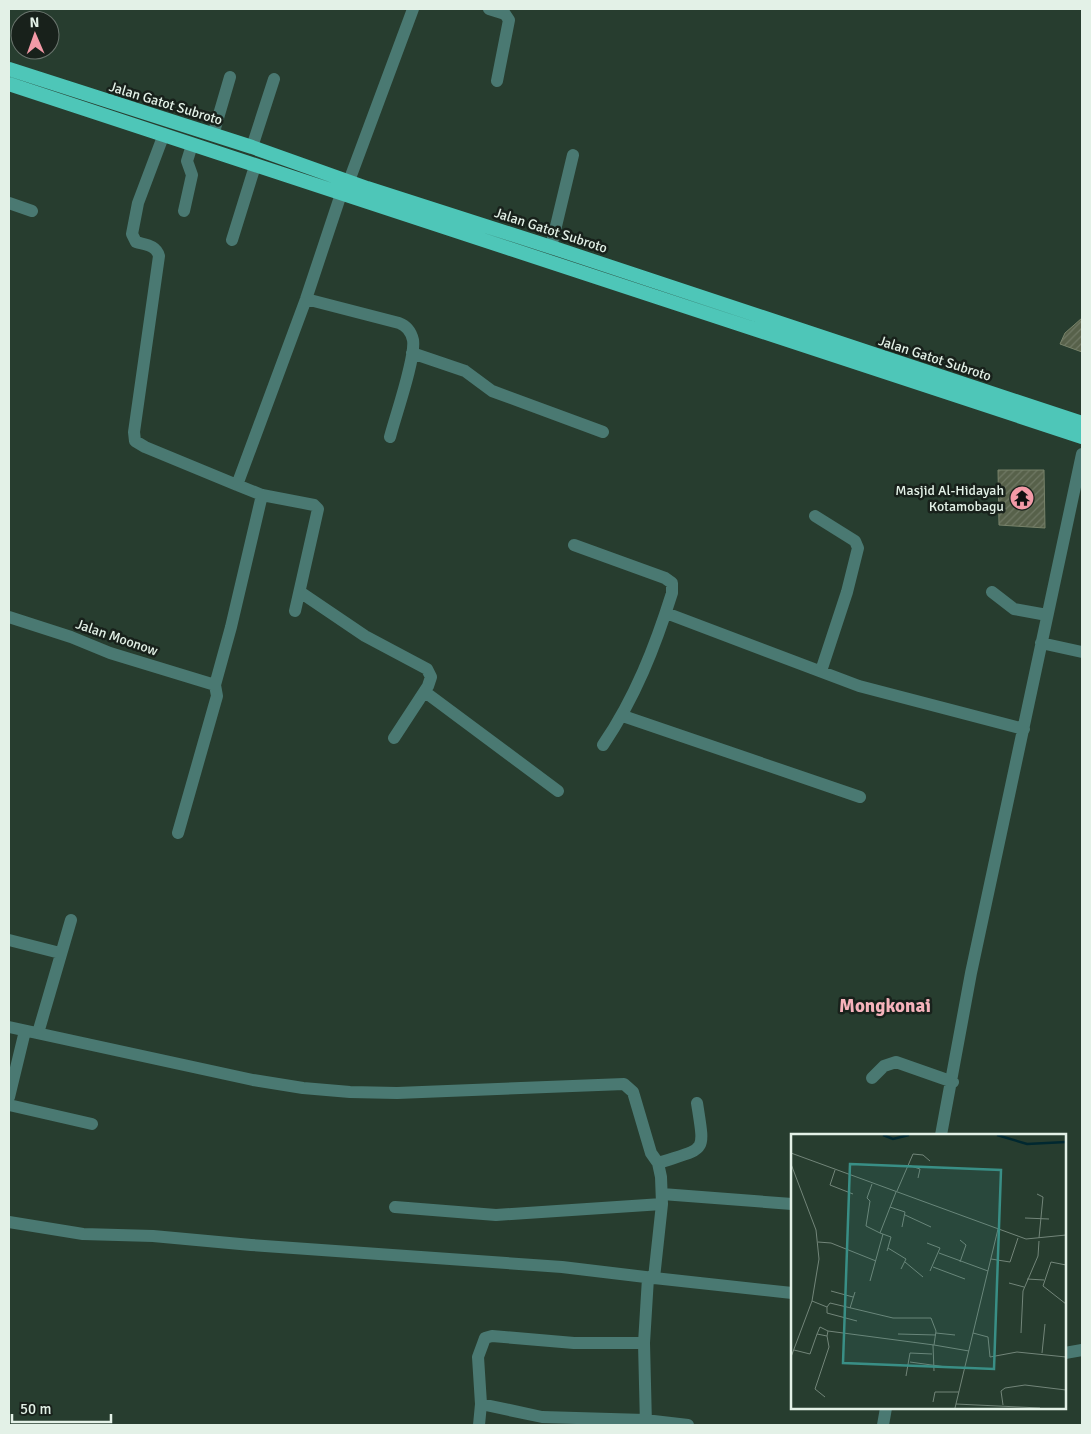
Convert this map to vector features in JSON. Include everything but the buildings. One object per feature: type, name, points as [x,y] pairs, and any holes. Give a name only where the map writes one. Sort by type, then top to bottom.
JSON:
[{"type":"highway","name":"Jalan Gatot Subroto","points":[[9,69],[68,97],[192,145],[1082,437]]},
{"type":"highway","name":"Jalan Gatot Subroto","points":[[9,84],[68,97],[252,147],[1082,423]]},
{"type":"street","points":[[237,485],[306,298],[341,194],[413,9]]},
{"type":"street","points":[[489,9],[505,14],[509,20],[497,81]]},
{"type":"street","points":[[213,135],[230,77]]},
{"type":"street","points":[[252,147],[274,79]]},
{"type":"street","points":[[164,134],[138,203],[132,234],[136,242],[150,245],[157,250],[159,256],[138,403],[135,440],[145,447],[262,495],[314,505],[318,509],[295,611]]},
{"type":"street","points":[[184,211],[192,175],[186,161],[192,145]]},
{"type":"street","points":[[551,247],[573,154]]},
{"type":"street","points":[[232,240],[255,166]]},
{"type":"street","points":[[9,203],[32,212]]},
{"type":"street","points":[[306,298],[404,325],[409,330],[412,338],[412,353],[390,437]]},
{"type":"street","points":[[412,353],[465,370],[492,392],[603,432]]},
{"type":"street","points":[[941,1134],[953,1082],[971,973],[1082,454]]},
{"type":"street","points":[[178,833],[217,696],[214,686],[231,627],[262,495]]},
{"type":"street","points":[[815,516],[855,541],[858,548],[849,584],[821,671]]},
{"type":"street","points":[[574,545],[665,578],[672,583],[672,593],[666,613],[647,664],[623,716],[603,745]]},
{"type":"street","points":[[300,592],[365,636],[427,669],[430,677],[425,692],[394,738]]},
{"type":"street","points":[[992,592],[1014,609],[1047,615]]},
{"type":"street","points":[[666,613],[821,671],[901,698],[1024,729]]},
{"type":"street","name":"Jalan Moonow","points":[[9,617],[71,637],[110,653],[214,686]]},
{"type":"street","points":[[1041,643],[1082,652]]},
{"type":"street","points":[[425,692],[558,791]]},
{"type":"street","points":[[623,716],[860,797]]},
{"type":"street","points":[[9,1097],[71,920]]},
{"type":"street","points":[[9,940],[60,953]]},
{"type":"street","points":[[9,1027],[253,1080],[350,1092],[396,1093],[624,1084],[633,1092],[651,1153],[658,1163],[662,1199],[644,1343],[646,1423]]},
{"type":"street","points":[[872,1078],[884,1066],[896,1062],[953,1082]]},
{"type":"street","points":[[658,1163],[696,1151],[701,1146],[703,1138],[698,1103]]},
{"type":"street","points":[[9,1105],[92,1124]]},
{"type":"street","points":[[395,1207],[496,1214],[662,1199],[791,1204]]},
{"type":"street","points":[[9,1222],[83,1234],[153,1236],[251,1245],[562,1267],[791,1293]]},
{"type":"street","points":[[479,1425],[481,1404],[478,1357],[485,1338],[492,1336],[574,1343],[644,1343]]},
{"type":"street","points":[[1066,1353],[1082,1350]]},
{"type":"street","points":[[481,1404],[542,1417],[688,1425]]},
{"type":"street","points":[[882,1425],[886,1409]]},
{"type":"place","name":"Masjid Al-Hidayah Kotamobagu","points":[[1022,498]]},
{"type":"district","name":"Mongkonai","points":[[885,1005]]}]
